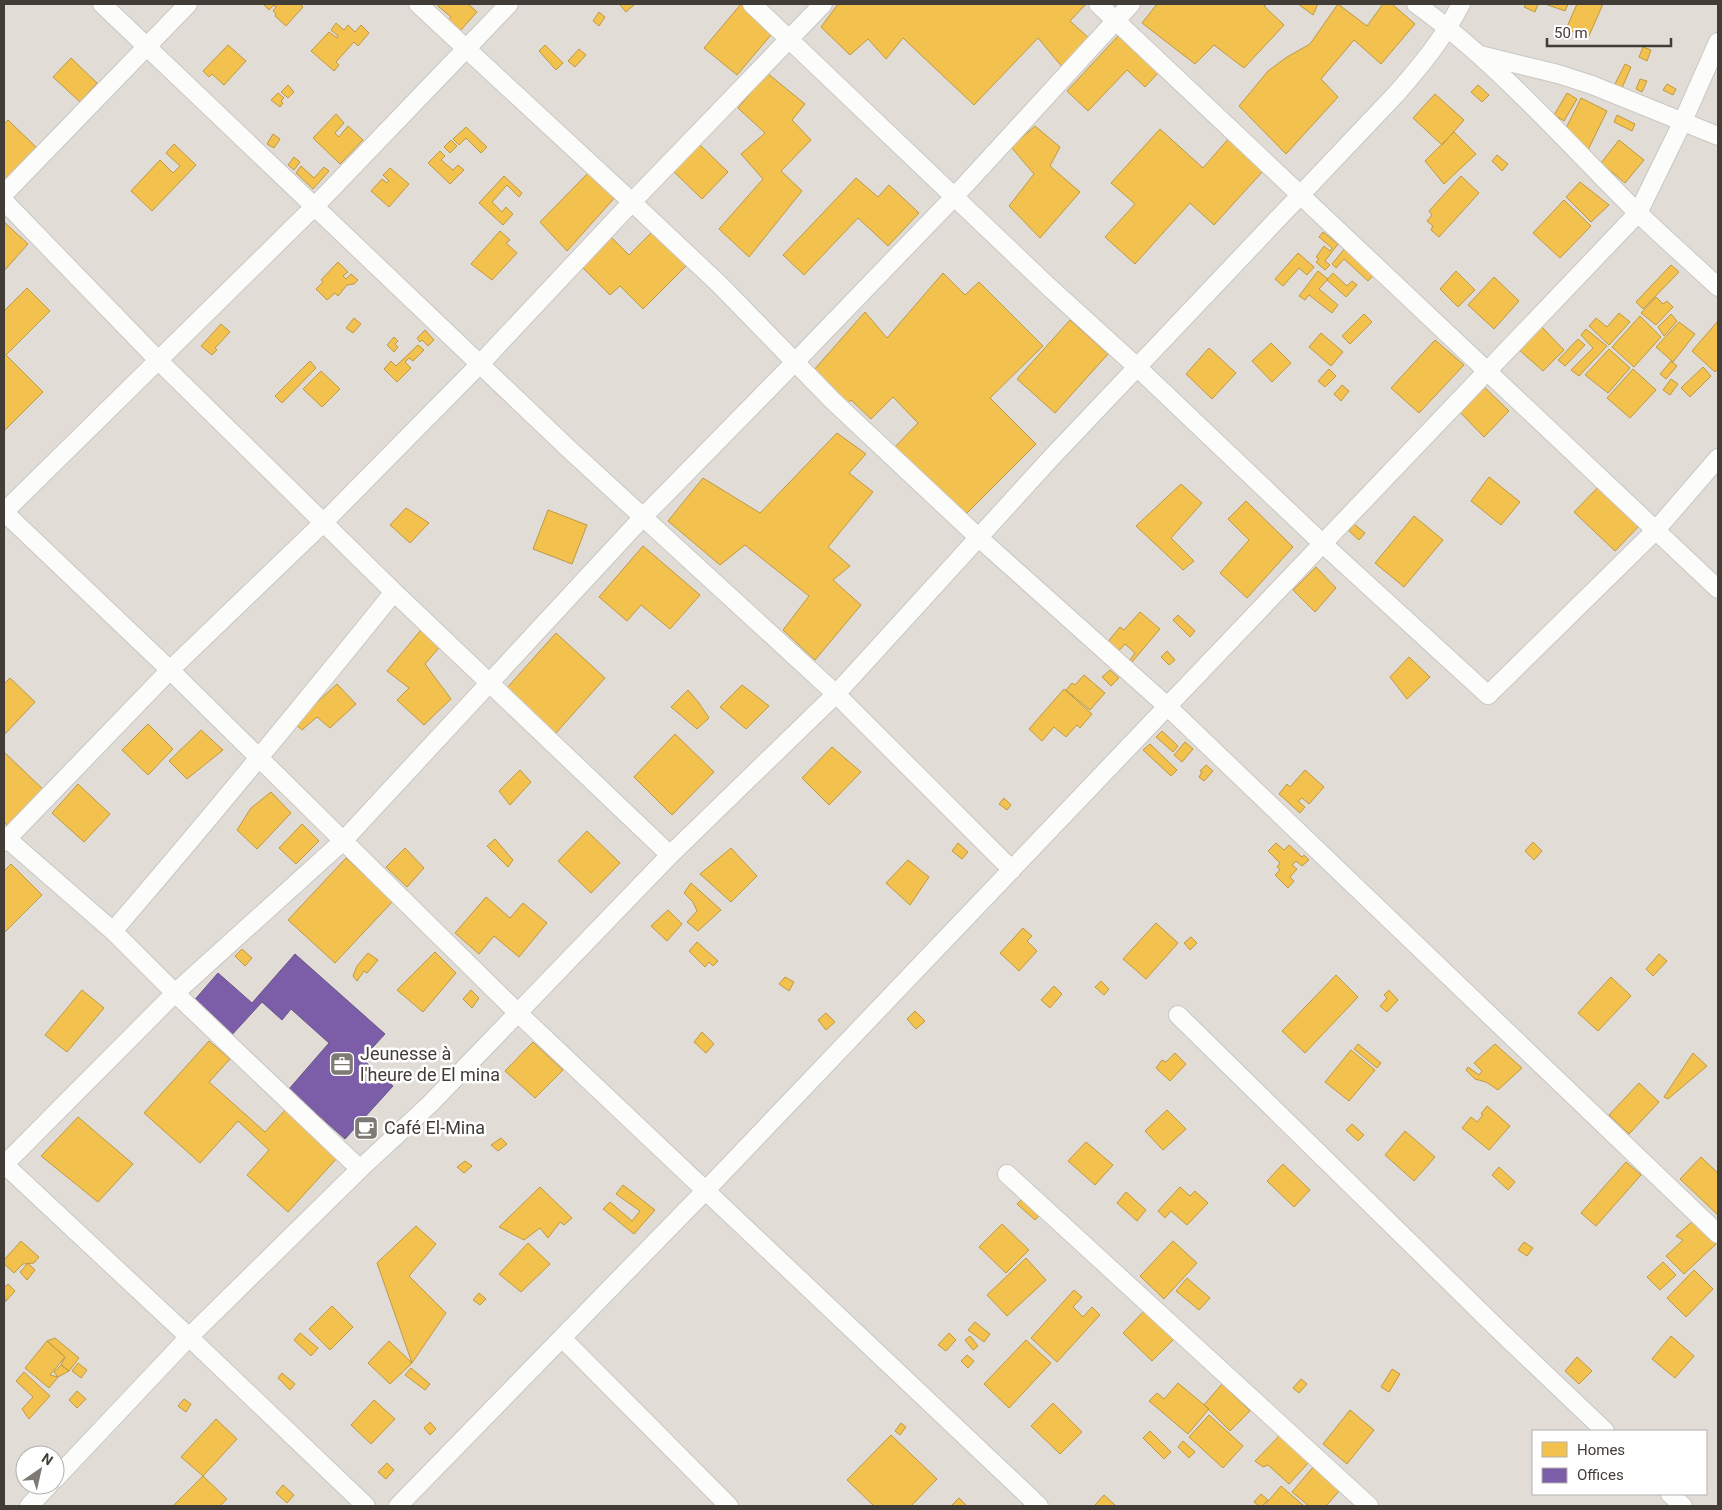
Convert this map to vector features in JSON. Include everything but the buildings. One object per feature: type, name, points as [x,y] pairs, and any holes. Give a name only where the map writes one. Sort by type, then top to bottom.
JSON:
[{"type":"street","points":[[102,4],[480,364],[836,694],[1012,870]]},
{"type":"street","points":[[4,194],[188,4]]},
{"type":"street","points":[[418,4],[632,202],[720,286],[833,401],[978,537],[1168,707],[1718,1234]]},
{"type":"street","points":[[509,4],[315,206],[4,512],[170,670],[518,1013],[1039,1506]]},
{"type":"street","points":[[752,4],[955,196],[1049,288],[1137,367],[1323,544],[1488,695],[1656,530],[1718,458]]},
{"type":"street","points":[[360,1169],[175,993],[113,931],[5,839],[170,670],[324,522],[480,364],[632,202],[824,4]]},
{"type":"street","points":[[1098,4],[1718,589]]},
{"type":"street","points":[[366,1506],[189,1336],[4,1164],[175,993],[343,841],[643,517],[955,196],[1131,4]]},
{"type":"street","points":[[1416,4],[1449,28],[1480,55],[1638,213],[1718,287]]},
{"type":"street","points":[[65,1468],[189,1336],[360,1169],[430,1104],[670,855],[836,694],[919,605],[978,537],[1403,86],[1432,53],[1449,28],[1461,4]]},
{"type":"street","points":[[398,1506],[706,1190],[1638,213],[1683,121],[1718,42]]},
{"type":"street","points":[[1480,55],[1558,74],[1718,136]]},
{"type":"street","points":[[4,201],[158,360],[394,592],[670,855]]},
{"type":"street","points":[[113,931],[188,846],[394,592]]},
{"type":"street","points":[[1178,1015],[1501,1332],[1605,1430]]},
{"type":"street","points":[[1007,1174],[1369,1506]]},
{"type":"street","points":[[562,1338],[728,1506]]},
{"type":"street","points":[[30,1506],[40,1495]]},
{"type":"street","points":[[1671,1495],[1683,1506]]},
{"type":"shaded area","points":[[4,4],[1718,4],[1718,1506],[4,1506]]},
{"type":"place","name":"Jeunesse à l'heure de El mina","points":[[342,1064]]},
{"type":"place","name":"Café El-Mina","points":[[366,1128]]}]
